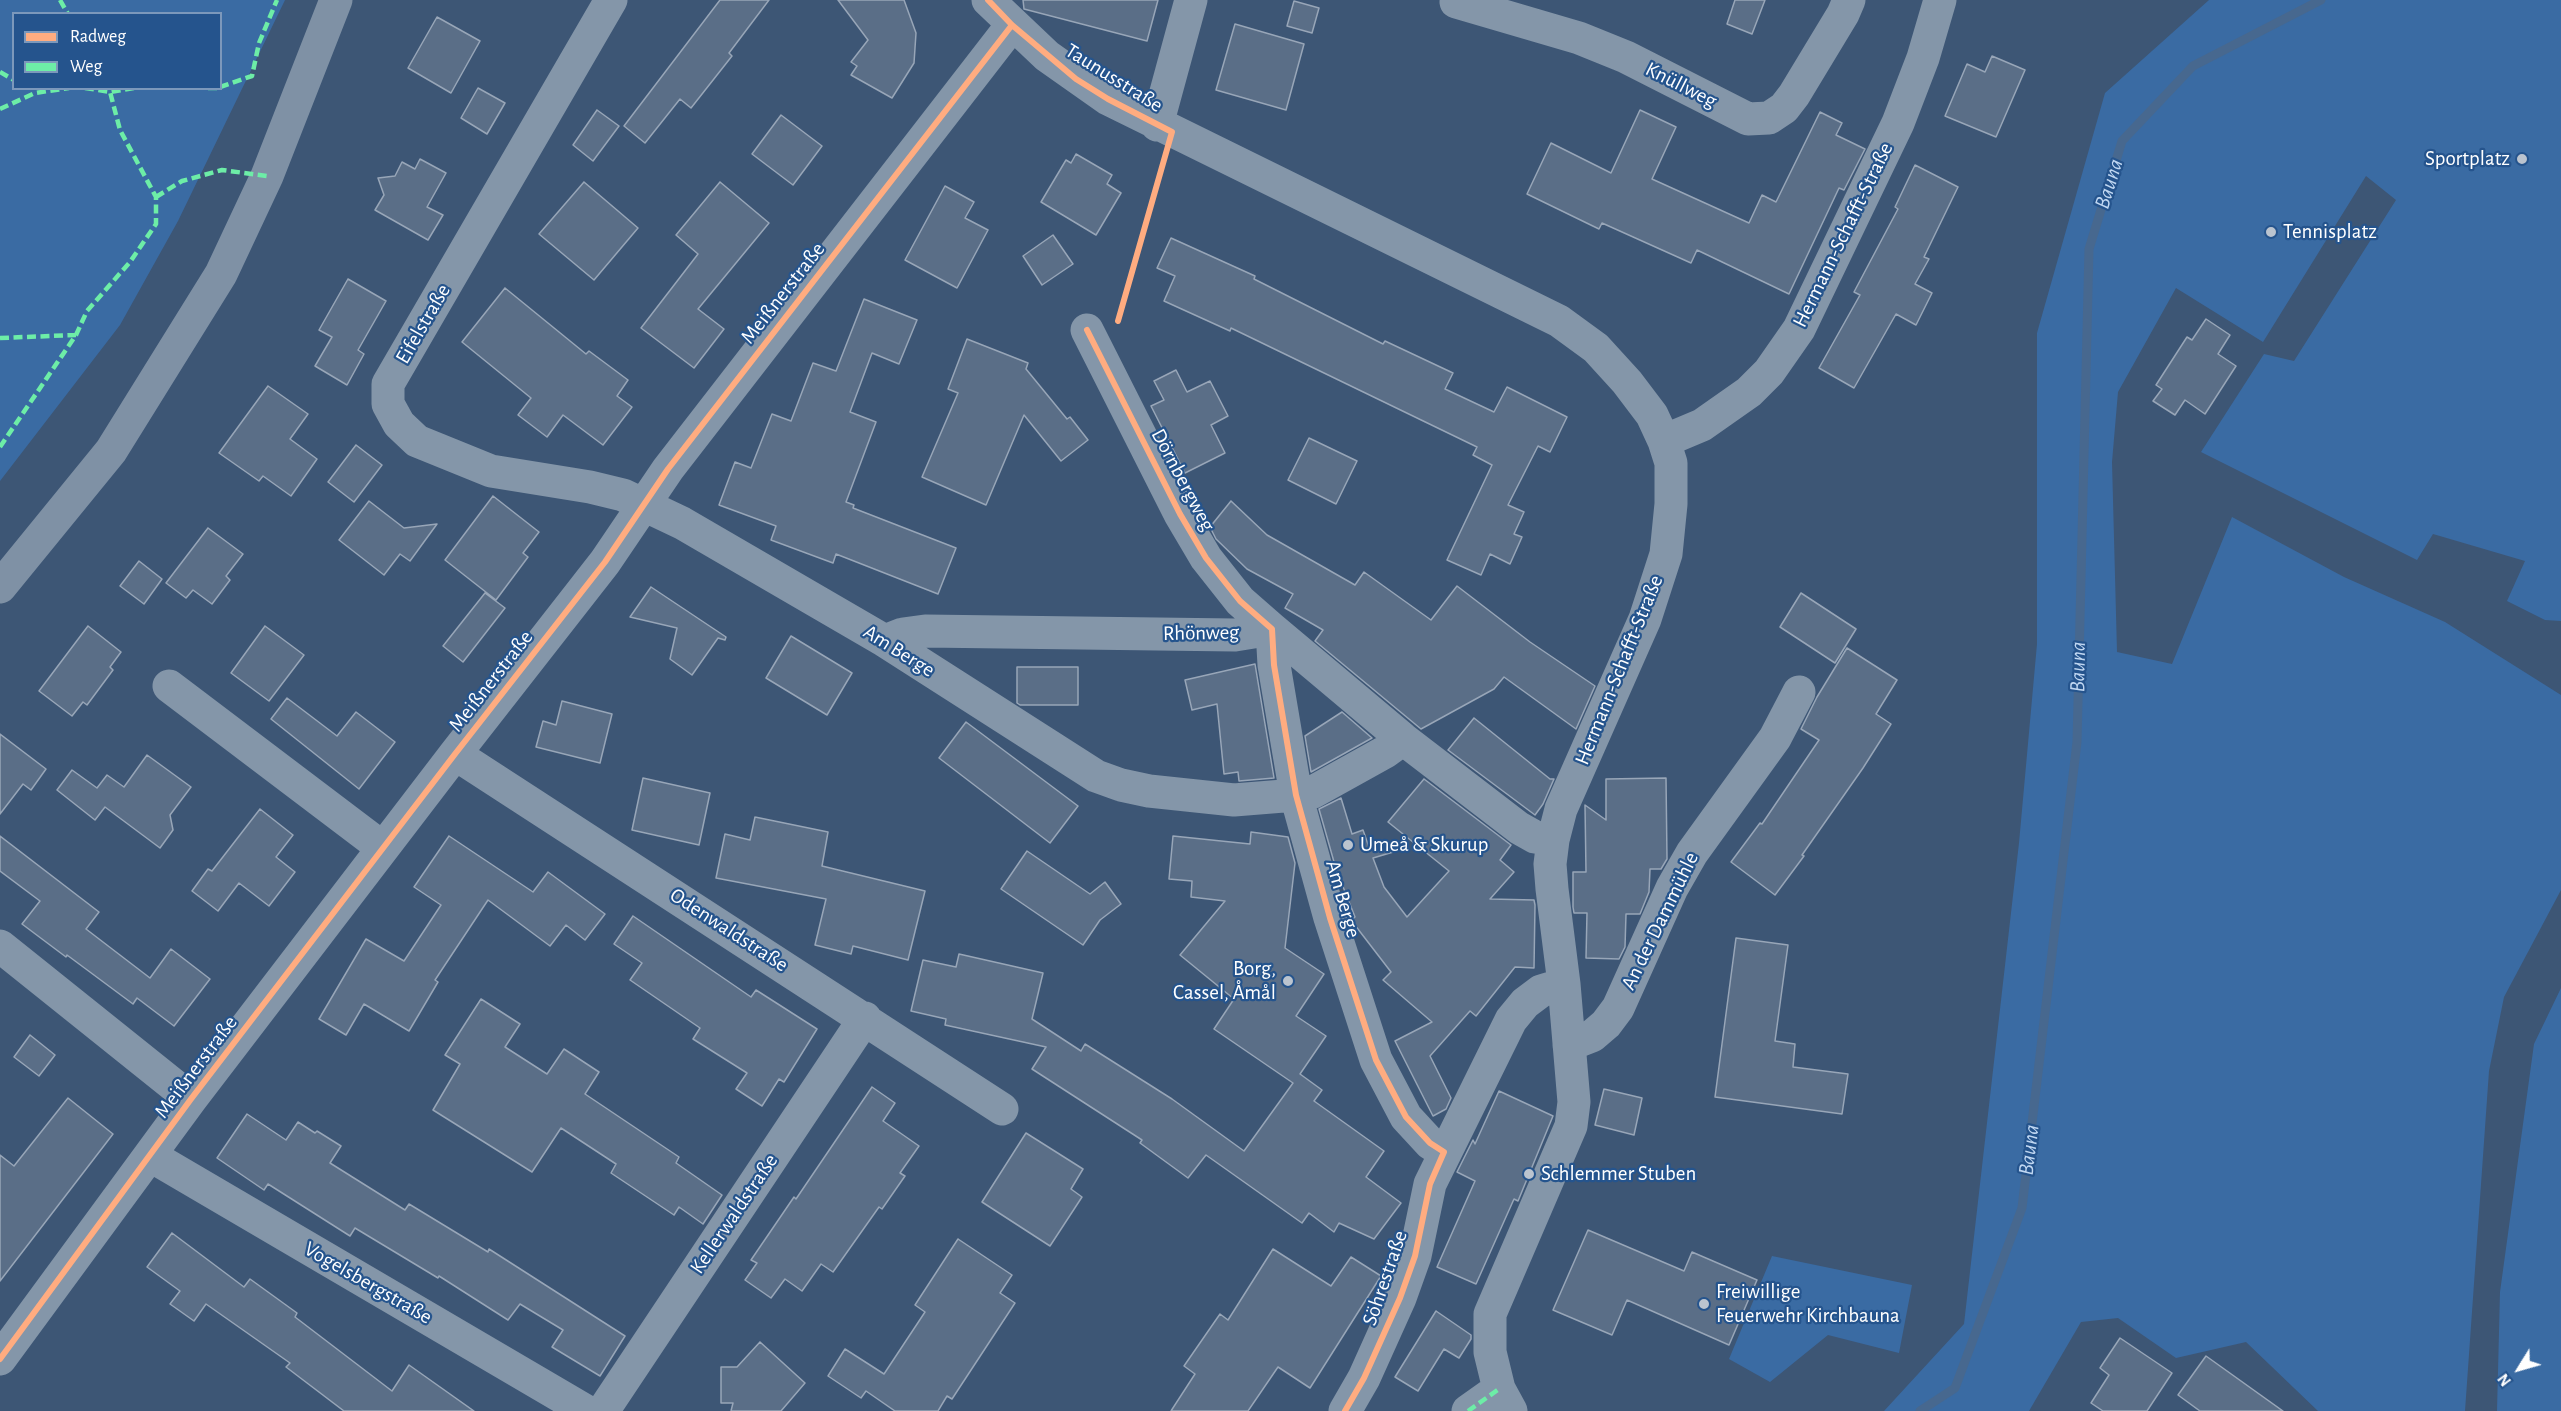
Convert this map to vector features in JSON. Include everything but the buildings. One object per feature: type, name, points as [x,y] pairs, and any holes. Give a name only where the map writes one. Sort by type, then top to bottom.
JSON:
[{"type":"main road","points":[[0,587],[111,451],[221,274],[267,176],[336,0]]},
{"type":"street","name":"Eifelstraße","points":[[611,0],[398,365],[388,384],[388,404],[399,424],[417,441],[491,471],[590,487],[622,495],[644,506]]},
{"type":"street","name":"Taunusstraße","points":[[988,0],[1012,25],[1076,79],[1108,99],[1559,321],[1596,348],[1627,382],[1652,415],[1664,441]]},
{"type":"street","points":[[1157,125],[1191,0]]},
{"type":"street","name":"Knüllweg","points":[[1456,2],[1580,38],[1626,57],[1748,119],[1768,118],[1784,108],[1794,96],[1849,0]]},
{"type":"street","name":"Hermann-Schafft-Straße","points":[[1505,1400],[1490,1352],[1490,1314],[1571,1126],[1574,1102],[1564,984],[1552,889],[1550,864],[1552,840],[1561,809],[1645,619],[1666,554],[1671,504],[1671,463],[1664,441],[1702,425],[1749,392],[1769,372],[1799,328],[1898,123],[1923,58],[1936,2]]},
{"type":"street","name":"Meißnerstraße","points":[[0,1359],[191,1099],[605,562],[668,469],[1012,25]]},
{"type":"street","name":"Dörnbergweg","points":[[1087,330],[1180,514],[1206,558],[1240,601],[1272,629]]},
{"type":"street","name":"Am Berge","points":[[644,506],[682,523],[885,641],[1096,776],[1121,785],[1149,791],[1234,800],[1296,795],[1313,792],[1385,752],[1403,739]]},
{"type":"street","name":"Am Berge","points":[[1272,629],[1274,665],[1296,795],[1330,918],[1376,1060],[1406,1117],[1430,1143],[1444,1152]]},
{"type":"street","points":[[1272,629],[1403,739],[1519,828],[1535,837],[1552,840]]},
{"type":"street","name":"Rhönweg","points":[[885,641],[903,634],[924,631],[1235,635],[1272,629]]},
{"type":"street","points":[[169,686],[383,848]]},
{"type":"street","name":"An der Dammühle","points":[[1569,1045],[1592,1036],[1606,1024],[1618,1008],[1672,888],[1692,853],[1775,738],[1799,692]]},
{"type":"street","name":"Odenwaldstraße","points":[[455,754],[1002,1108]]},
{"type":"street","name":"Meißnerstraße","points":[[0,946],[191,1099]]},
{"type":"street","name":"Söhrestraße","points":[[1345,1411],[1364,1378],[1400,1298],[1415,1256],[1430,1184],[1510,1020],[1525,1003],[1541,991],[1564,984]]},
{"type":"street","name":"Kellerwaldstraße","points":[[603,1411],[865,1018]]},
{"type":"street","name":"Vogelsbergstraße","points":[[150,1156],[586,1411]]},
{"type":"street","points":[[1468,1411],[1505,1400]]},
{"type":"shaded area","points":[[0,0],[285,0],[178,221],[120,325],[0,481]]},
{"type":"shaded area","points":[[2209,0],[2561,0],[2561,621],[2545,620],[2507,601],[2525,561],[2433,534],[2417,560],[2201,452],[2264,354],[2294,361],[2396,200],[2366,176],[2263,342],[2176,288],[2118,392],[2112,462],[2117,652],[2172,664],[2232,517],[2344,577],[2445,622],[2561,695],[2561,890],[2504,997],[2489,1071],[2465,1411],[2318,1411],[2246,1342],[2176,1358],[2118,1318],[2081,1322],[2029,1411],[1884,1411],[1964,1324],[2019,843],[2037,644],[2037,333],[2105,93]]},
{"type":"shaded area","points":[[2561,988],[2561,1411],[2497,1411],[2500,1292],[2534,1044]]},
{"type":"shaded area","points":[[1772,1256],[1912,1285],[1899,1353],[1828,1335],[1770,1382],[1729,1359]]},
{"type":"waterway","name":"Bauna","points":[[1920,1411],[1955,1388],[2022,1208],[2077,742],[2089,249],[2122,141],[2193,66],[2321,0]]},
{"type":"marked path","points":[[60,0],[67,12]]},
{"type":"marked path","points":[[222,86],[252,76],[259,43],[277,0]]},
{"type":"marked path","points":[[0,72],[12,79]]},
{"type":"marked path","points":[[0,109],[35,93],[55,90]]},
{"type":"marked path","points":[[98,90],[111,92],[122,90]]},
{"type":"marked path","points":[[0,447],[76,335],[87,311],[130,262],[156,224],[156,197],[120,130],[110,90]]},
{"type":"marked path","points":[[156,197],[182,181],[222,170],[267,176]]},
{"type":"marked path","points":[[0,338],[76,335]]},
{"type":"marked path","points":[[1468,1411],[1499,1389]]},
{"type":"cycle path","points":[[988,0],[1012,25],[1076,79],[1108,99],[1172,132],[1118,321]]},
{"type":"cycle path","points":[[0,1359],[191,1099],[605,562],[668,469],[1012,25]]},
{"type":"cycle path","points":[[1087,330],[1180,514],[1206,558],[1240,601],[1272,629],[1274,665],[1296,795],[1330,918],[1376,1060],[1406,1117],[1430,1143],[1444,1152],[1430,1184],[1415,1256],[1400,1298],[1364,1378],[1345,1411]]},
{"type":"place","name":"Sportplatz","points":[[2522,159]]},
{"type":"place","name":"Tennisplatz","points":[[2271,232]]},
{"type":"place","name":"Umeå & Skurup","points":[[1348,845]]},
{"type":"place","name":"Borg, Cassel, Åmål","points":[[1288,981]]},
{"type":"place","name":"Schlemmer Stuben","points":[[1529,1174]]},
{"type":"place","name":"Freiwillige Feuerwehr Kirchbauna","points":[[1704,1304]]}]
